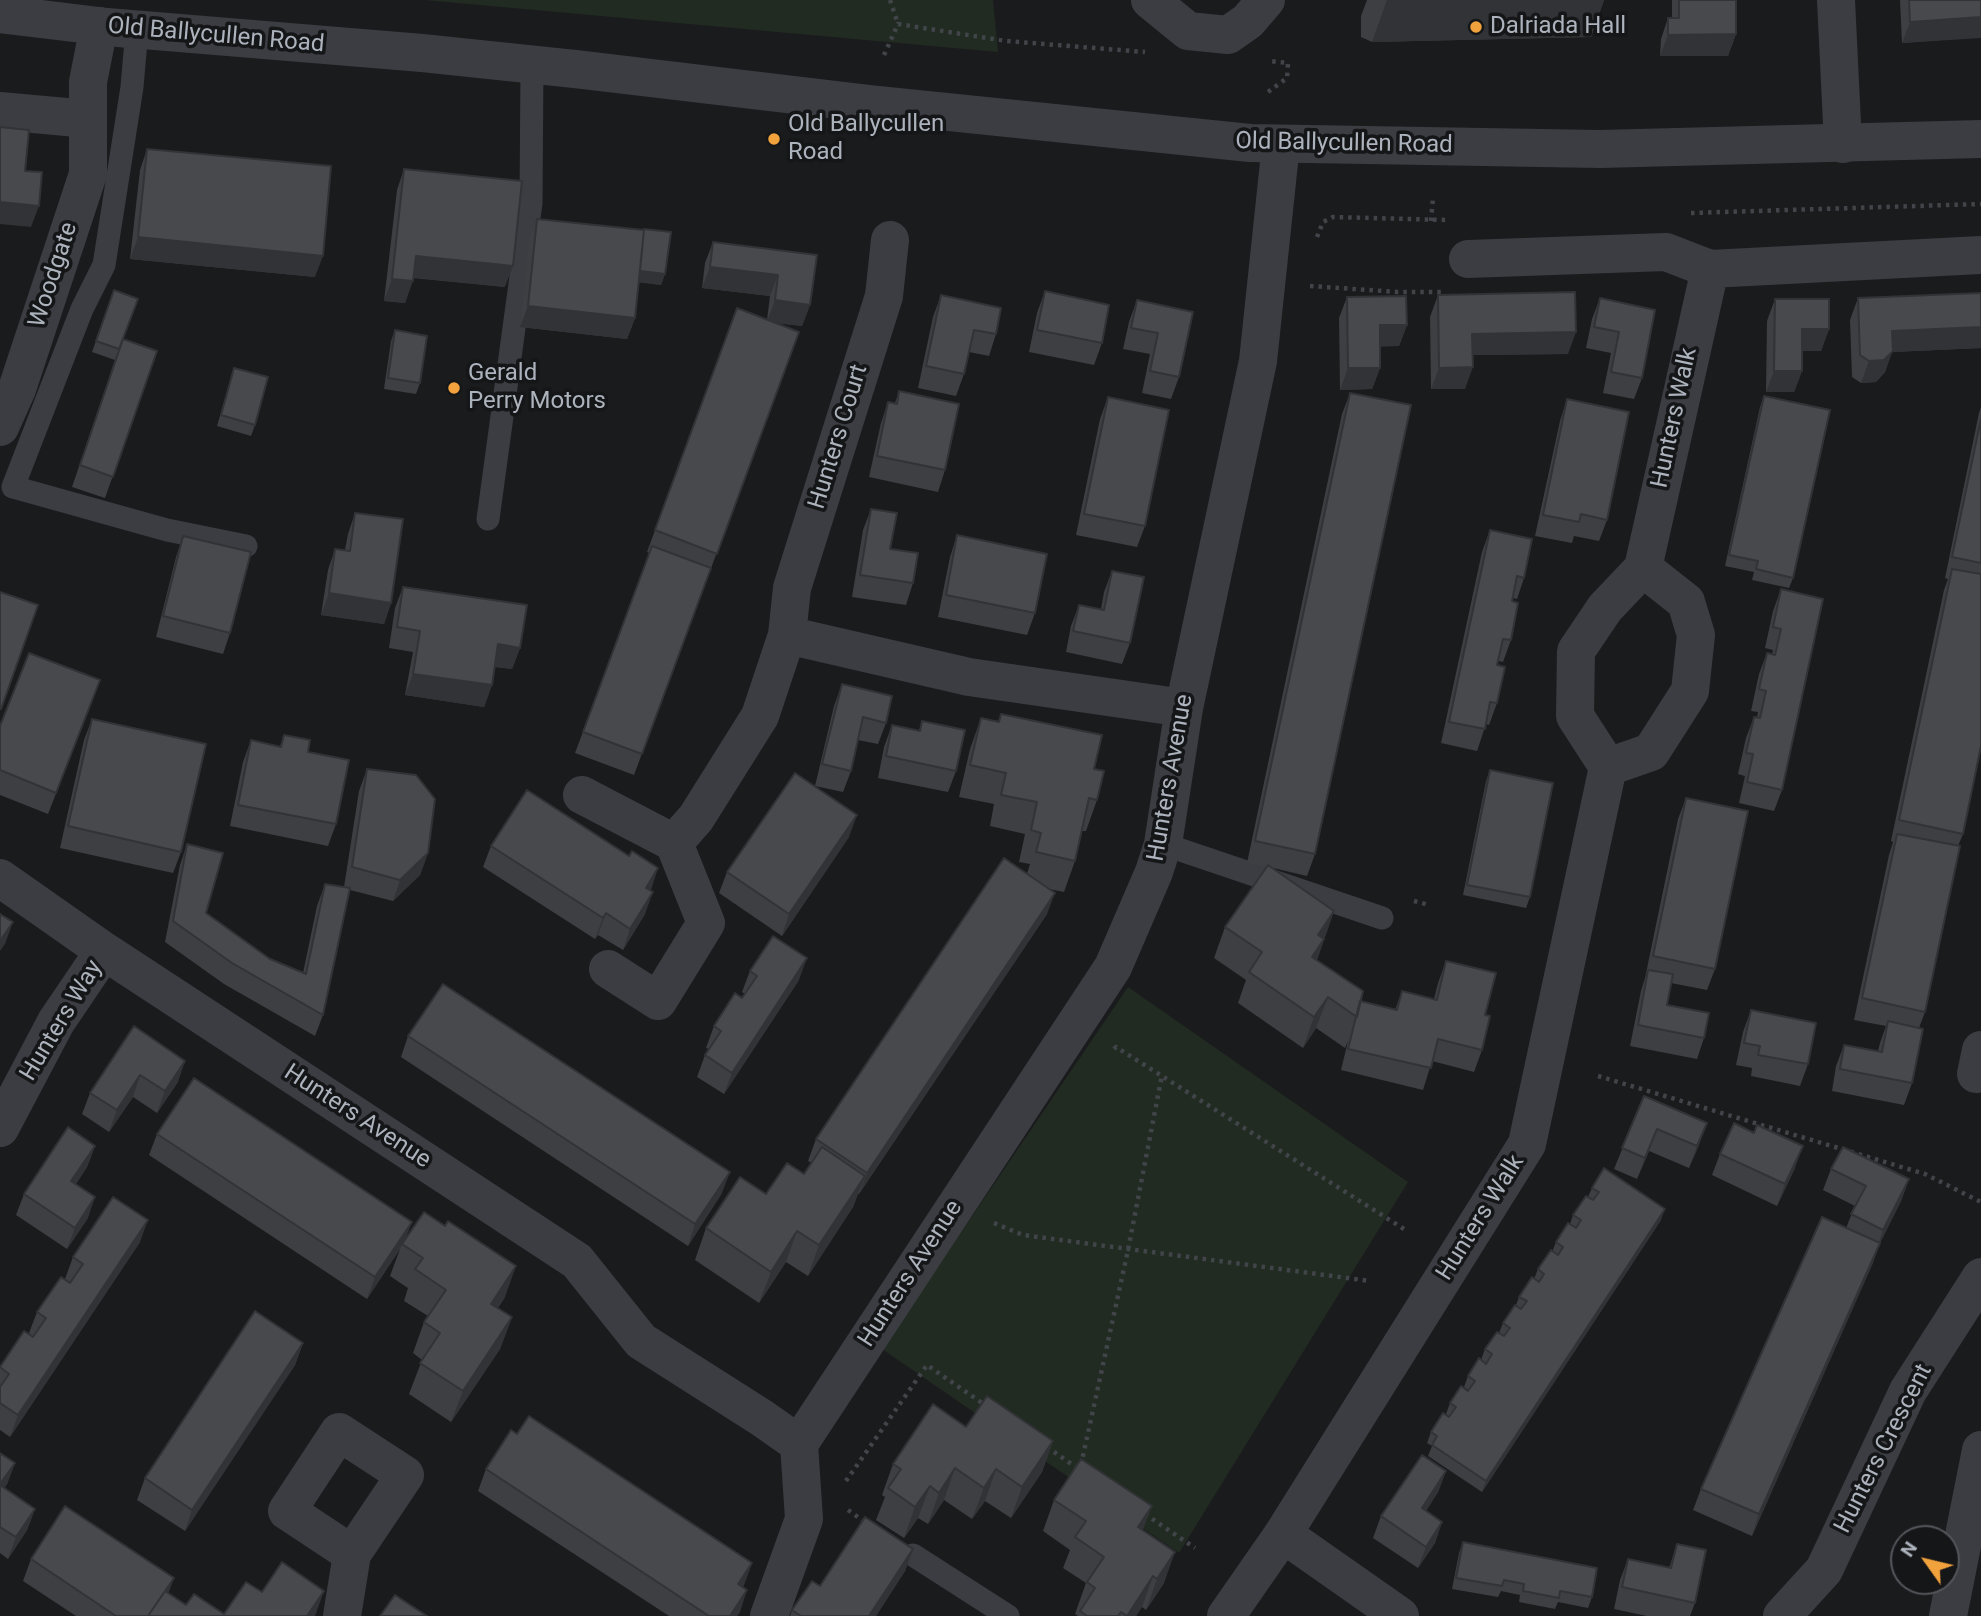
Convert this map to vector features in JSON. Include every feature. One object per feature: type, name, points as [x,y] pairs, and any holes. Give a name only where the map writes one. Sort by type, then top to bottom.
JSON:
[{"type":"street","points":[[1150,0],[1188,31],[1228,35],[1248,21],[1266,0]]},
{"type":"street","points":[[1836,0],[1843,144]]},
{"type":"street","name":"Old Ballycullen Road","points":[[0,13],[99,26],[532,64],[892,107],[1250,143],[1600,149],[1981,139]]},
{"type":"street","name":"Woodgate","points":[[0,427],[17,389],[88,174],[88,82],[99,26]]},
{"type":"street","points":[[0,111],[88,119]]},
{"type":"street","name":"Hunters Avenue","points":[[0,878],[104,951],[577,1261],[641,1341],[799,1444],[1112,968],[1154,872],[1163,844],[1184,708],[1258,360],[1281,144]]},
{"type":"street","name":"Hunters Court","points":[[674,843],[696,818],[760,716],[786,635],[792,588],[884,296],[890,240]]},
{"type":"street","points":[[1460,275],[1666,252],[1710,269],[1981,255]]},
{"type":"street","name":"Hunters Walk","points":[[1643,568],[1710,269]]},
{"type":"street","points":[[1643,568],[1686,602],[1696,635],[1690,691],[1651,752],[1608,767],[1575,716],[1576,651],[1605,608],[1643,568]]},
{"type":"street","points":[[786,635],[969,677],[1184,708]]},
{"type":"street","name":"Hunters Walk","points":[[1226,1616],[1283,1534],[1527,1144],[1608,767]]},
{"type":"street","points":[[582,795],[674,843],[706,923],[658,1000],[608,969]]},
{"type":"street","name":"Hunters Way","points":[[0,1128],[56,1022],[104,951]]},
{"type":"street","name":"Hunters Crescent","points":[[1782,1616],[1824,1570],[1908,1391],[1981,1276]]},
{"type":"street","points":[[769,1616],[804,1519],[799,1444]]},
{"type":"street","points":[[1948,1616],[1981,1450]]},
{"type":"street","points":[[1283,1534],[1400,1616]]},
{"type":"street","points":[[342,1616],[352,1554]]},
{"type":"lane","points":[[137,29],[132,88],[104,265],[82,309],[13,487],[167,530],[246,546]]},
{"type":"lane","points":[[488,519],[531,204],[532,64]]},
{"type":"lane","points":[[1163,844],[1382,918]]},
{"type":"lane","points":[[914,1555],[1008,1616]]},
{"type":"path","points":[[884,55],[898,24],[890,0]]},
{"type":"path","points":[[898,24],[1006,41]]},
{"type":"path","points":[[1268,92],[1287,78],[1287,63]]},
{"type":"path","points":[[1431,221],[1433,198]]},
{"type":"path","points":[[1305,285],[1398,292],[1460,275]]},
{"type":"path","points":[[1414,901],[1429,905]]},
{"type":"path","points":[[1108,1058],[1116,1047],[1404,1229]]},
{"type":"path","points":[[1080,1470],[1128,1250],[1162,1075]]},
{"type":"path","points":[[1598,1076],[1925,1174],[1981,1202]]},
{"type":"path","points":[[1001,1212],[994,1223],[1023,1235],[1370,1281]]},
{"type":"path","points":[[841,1489],[927,1365],[993,1410]]},
{"type":"path","points":[[1037,1440],[1092,1478]]},
{"type":"path","points":[[845,1508],[914,1555]]},
{"type":"path","points":[[1138,1509],[1195,1548]]},
{"type":"shaded area","points":[[425,0],[993,0],[998,52]]},
{"type":"shaded area","points":[[1128,987],[1408,1182],[1179,1553],[882,1349]]},
{"type":"building","points":[[1679,0],[1736,0],[1736,34],[1668,35],[1668,18],[1679,18]]},
{"type":"building","points":[[1909,0],[1981,0],[1981,17],[1910,22]]},
{"type":"building","points":[[0,127],[29,130],[25,171],[42,172],[39,206],[0,202]]},
{"type":"building","points":[[147,149],[331,166],[323,256],[138,237]]},
{"type":"building","points":[[404,169],[522,181],[513,266],[416,256],[413,281],[392,279]]},
{"type":"building","points":[[537,219],[644,230],[635,318],[528,306]]},
{"type":"building","points":[[644,229],[671,232],[665,274],[640,271]]},
{"type":"building","points":[[713,242],[817,255],[810,305],[775,300],[778,275],[710,267]]},
{"type":"building","points":[[114,290],[138,299],[119,349],[96,341]]},
{"type":"building","points":[[1045,291],[1109,305],[1102,343],[1037,330]]},
{"type":"building","points":[[1575,292],[1576,332],[1472,334],[1473,367],[1439,368],[1438,295]]},
{"type":"building","points":[[1981,293],[1981,327],[1892,331],[1893,351],[1884,360],[1869,361],[1860,355],[1858,298]]},
{"type":"building","points":[[941,295],[1001,308],[996,334],[974,330],[964,374],[926,366]]},
{"type":"building","points":[[1406,296],[1407,325],[1380,325],[1380,368],[1348,368],[1347,297]]},
{"type":"building","points":[[1600,298],[1655,310],[1642,378],[1611,372],[1619,332],[1594,327]]},
{"type":"building","points":[[1775,299],[1829,299],[1829,329],[1802,329],[1802,371],[1774,371]]},
{"type":"building","points":[[1137,300],[1193,312],[1179,377],[1150,371],[1158,333],[1131,328]]},
{"type":"building","points":[[737,308],[799,332],[717,554],[655,530]]},
{"type":"building","points":[[395,330],[427,336],[420,383],[388,378]]},
{"type":"building","points":[[123,339],[157,351],[113,477],[80,465]]},
{"type":"building","points":[[234,368],[268,377],[255,425],[221,415]]},
{"type":"building","points":[[899,391],[959,404],[945,470],[877,456],[888,402],[897,404]]},
{"type":"building","points":[[1350,393],[1411,405],[1315,854],[1255,841]]},
{"type":"building","points":[[1764,396],[1830,410],[1793,578],[1756,569],[1758,561],[1729,555]]},
{"type":"building","points":[[1108,397],[1169,410],[1145,526],[1084,514]]},
{"type":"building","points":[[1567,399],[1629,412],[1607,520],[1581,514],[1579,522],[1543,515]]},
{"type":"building","points":[[1981,419],[1981,563],[1952,557]]},
{"type":"building","points":[[871,509],[897,513],[890,549],[918,553],[913,583],[860,575]]},
{"type":"building","points":[[355,513],[403,519],[391,603],[329,593],[335,549],[350,551]]},
{"type":"building","points":[[1490,530],[1532,539],[1524,578],[1517,576],[1512,601],[1518,603],[1511,640],[1503,639],[1497,665],[1505,667],[1497,703],[1490,702],[1485,729],[1449,722]]},
{"type":"building","points":[[957,535],[1047,554],[1035,613],[946,595]]},
{"type":"building","points":[[183,536],[251,552],[230,633],[163,616]]},
{"type":"building","points":[[652,546],[711,568],[642,754],[583,732]]},
{"type":"building","points":[[1952,569],[1981,574],[1981,746],[1963,834],[1899,820]]},
{"type":"building","points":[[1112,571],[1144,577],[1130,643],[1073,631],[1079,605],[1104,610]]},
{"type":"building","points":[[403,587],[527,605],[520,648],[498,644],[492,685],[413,674],[420,631],[397,627]]},
{"type":"building","points":[[1781,589],[1823,599],[1782,790],[1747,782],[1753,754],[1746,753],[1754,717],[1760,718],[1766,691],[1759,689],[1767,653],[1775,655],[1781,629],[1773,627]]},
{"type":"building","points":[[0,592],[38,605],[1,709],[0,709]]},
{"type":"building","points":[[29,653],[100,680],[56,793],[0,770],[0,726]]},
{"type":"building","points":[[842,684],[892,696],[886,723],[863,717],[851,771],[822,764]]},
{"type":"building","points":[[1001,714],[1102,735],[1094,769],[1104,771],[1097,800],[1089,798],[1075,861],[1036,852],[1041,833],[1031,830],[1037,802],[1001,795],[1006,773],[970,765],[981,718],[999,722]]},
{"type":"building","points":[[92,719],[206,744],[181,852],[68,826]]},
{"type":"building","points":[[922,721],[965,730],[956,771],[886,756],[892,725],[920,731]]},
{"type":"building","points":[[284,735],[310,740],[308,752],[349,760],[336,824],[238,805],[251,740],[281,747]]},
{"type":"building","points":[[367,769],[416,775],[435,799],[428,853],[400,880],[352,867]]},
{"type":"building","points":[[1490,770],[1553,783],[1530,897],[1467,885]]},
{"type":"building","points":[[795,773],[857,815],[789,914],[727,872]]},
{"type":"building","points":[[527,790],[629,856],[632,851],[658,868],[646,888],[653,892],[630,929],[606,913],[603,918],[491,846]]},
{"type":"building","points":[[1686,798],[1748,811],[1715,969],[1653,956]]},
{"type":"building","points":[[1897,834],[1960,846],[1925,1012],[1862,998]]},
{"type":"building","points":[[187,844],[223,853],[206,913],[270,959],[306,974],[325,884],[350,888],[323,1015],[232,963],[173,921]]},
{"type":"building","points":[[1004,858],[1055,893],[867,1173],[816,1139]]},
{"type":"building","points":[[1268,865],[1334,911],[1318,935],[1324,939],[1312,957],[1363,991],[1357,1017],[1328,997],[1314,1017],[1249,972],[1262,952],[1225,927]]},
{"type":"building","points":[[0,914],[13,922],[0,941]]},
{"type":"building","points":[[773,936],[807,958],[732,1073],[705,1055],[721,1031],[714,1026],[735,993],[742,998],[757,976],[750,971]]},
{"type":"building","points":[[1446,961],[1496,973],[1485,1015],[1490,1016],[1482,1050],[1438,1039],[1431,1068],[1348,1049],[1360,1001],[1397,1010],[1402,991],[1437,1000]]},
{"type":"building","points":[[1648,970],[1673,974],[1667,1005],[1709,1013],[1704,1038],[1638,1025]]},
{"type":"building","points":[[443,984],[730,1172],[695,1224],[408,1036]]},
{"type":"building","points":[[1751,1010],[1816,1023],[1808,1064],[1758,1055],[1760,1046],[1744,1043]]},
{"type":"building","points":[[1888,1021],[1923,1029],[1912,1083],[1840,1069],[1844,1045],[1882,1052]]},
{"type":"building","points":[[134,1026],[185,1061],[165,1091],[140,1075],[117,1110],[90,1093]]},
{"type":"building","points":[[194,1078],[412,1222],[375,1277],[157,1134]]},
{"type":"building","points":[[1644,1096],[1707,1123],[1697,1146],[1657,1129],[1645,1158],[1622,1148]]},
{"type":"building","points":[[1734,1123],[1754,1133],[1757,1125],[1803,1146],[1785,1184],[1720,1154]]},
{"type":"building","points":[[68,1127],[95,1146],[71,1181],[95,1197],[75,1228],[24,1194]]},
{"type":"building","points":[[822,1147],[865,1176],[819,1245],[797,1231],[771,1272],[706,1228],[740,1177],[766,1194],[787,1163],[804,1174]]},
{"type":"building","points":[[1843,1147],[1909,1179],[1883,1230],[1851,1214],[1866,1186],[1831,1169]]},
{"type":"building","points":[[1604,1168],[1665,1209],[1486,1481],[1432,1445],[1437,1436],[1431,1432],[1443,1413],[1449,1417],[1456,1407],[1450,1403],[1461,1386],[1468,1391],[1475,1381],[1468,1376],[1479,1358],[1486,1364],[1492,1354],[1485,1349],[1497,1332],[1504,1336],[1510,1328],[1503,1323],[1515,1305],[1521,1309],[1527,1301],[1519,1297],[1532,1277],[1539,1282],[1544,1274],[1538,1269],[1551,1250],[1558,1255],[1563,1247],[1556,1242],[1568,1223],[1576,1228],[1581,1220],[1573,1215],[1586,1196],[1593,1200],[1599,1192],[1592,1188]]},
{"type":"building","points":[[113,1197],[148,1220],[18,1415],[0,1403],[0,1387],[9,1374],[0,1367],[24,1331],[33,1337],[46,1318],[37,1312],[61,1277],[70,1283],[83,1264],[73,1257]]},
{"type":"building","points":[[424,1212],[445,1226],[448,1221],[516,1266],[491,1304],[512,1317],[463,1391],[420,1363],[440,1333],[424,1322],[446,1290],[415,1269],[423,1258],[402,1244]]},
{"type":"building","points":[[1822,1217],[1880,1243],[1759,1514],[1701,1489]]},
{"type":"building","points":[[255,1311],[303,1343],[192,1510],[145,1478]]},
{"type":"building","points":[[987,1396],[1053,1441],[1022,1487],[996,1469],[984,1488],[955,1468],[939,1493],[930,1486],[915,1507],[888,1488],[901,1469],[893,1464],[933,1404],[966,1427]]},
{"type":"building","points":[[529,1416],[752,1563],[738,1584],[747,1590],[730,1616],[709,1616],[486,1469],[511,1430],[517,1434]]},
{"type":"building","points":[[0,1453],[15,1463],[0,1484]]},
{"type":"building","points":[[1422,1455],[1446,1471],[1422,1508],[1442,1522],[1426,1547],[1381,1516]]},
{"type":"building","points":[[1081,1459],[1152,1506],[1138,1527],[1175,1552],[1157,1579],[1153,1576],[1127,1616],[1121,1612],[1118,1616],[1087,1616],[1080,1611],[1095,1588],[1087,1582],[1104,1557],[1075,1537],[1086,1521],[1054,1500]]},
{"type":"building","points":[[0,1485],[35,1509],[16,1537],[0,1527]]},
{"type":"building","points":[[65,1506],[174,1578],[148,1616],[116,1616],[31,1559]]},
{"type":"building","points":[[865,1517],[913,1549],[869,1616],[801,1616],[792,1610],[812,1581],[820,1586]]},
{"type":"building","points":[[1463,1542],[1597,1568],[1592,1597],[1560,1591],[1559,1598],[1523,1591],[1524,1584],[1504,1580],[1502,1586],[1456,1578]]},
{"type":"building","points":[[1677,1544],[1706,1550],[1695,1603],[1622,1587],[1628,1559],[1671,1568]]},
{"type":"building","points":[[282,1562],[324,1591],[307,1616],[148,1616],[165,1591],[186,1605],[194,1594],[224,1614],[246,1582],[262,1592]]},
{"type":"building","points":[[395,1595],[427,1616],[380,1616]]},
{"type":"place","name":"Dalriada Hall","points":[[1476,27]]},
{"type":"place","name":"Old Ballycullen Road","points":[[774,139]]},
{"type":"place","name":"Gerald Perry Motors","points":[[454,388]]}]
